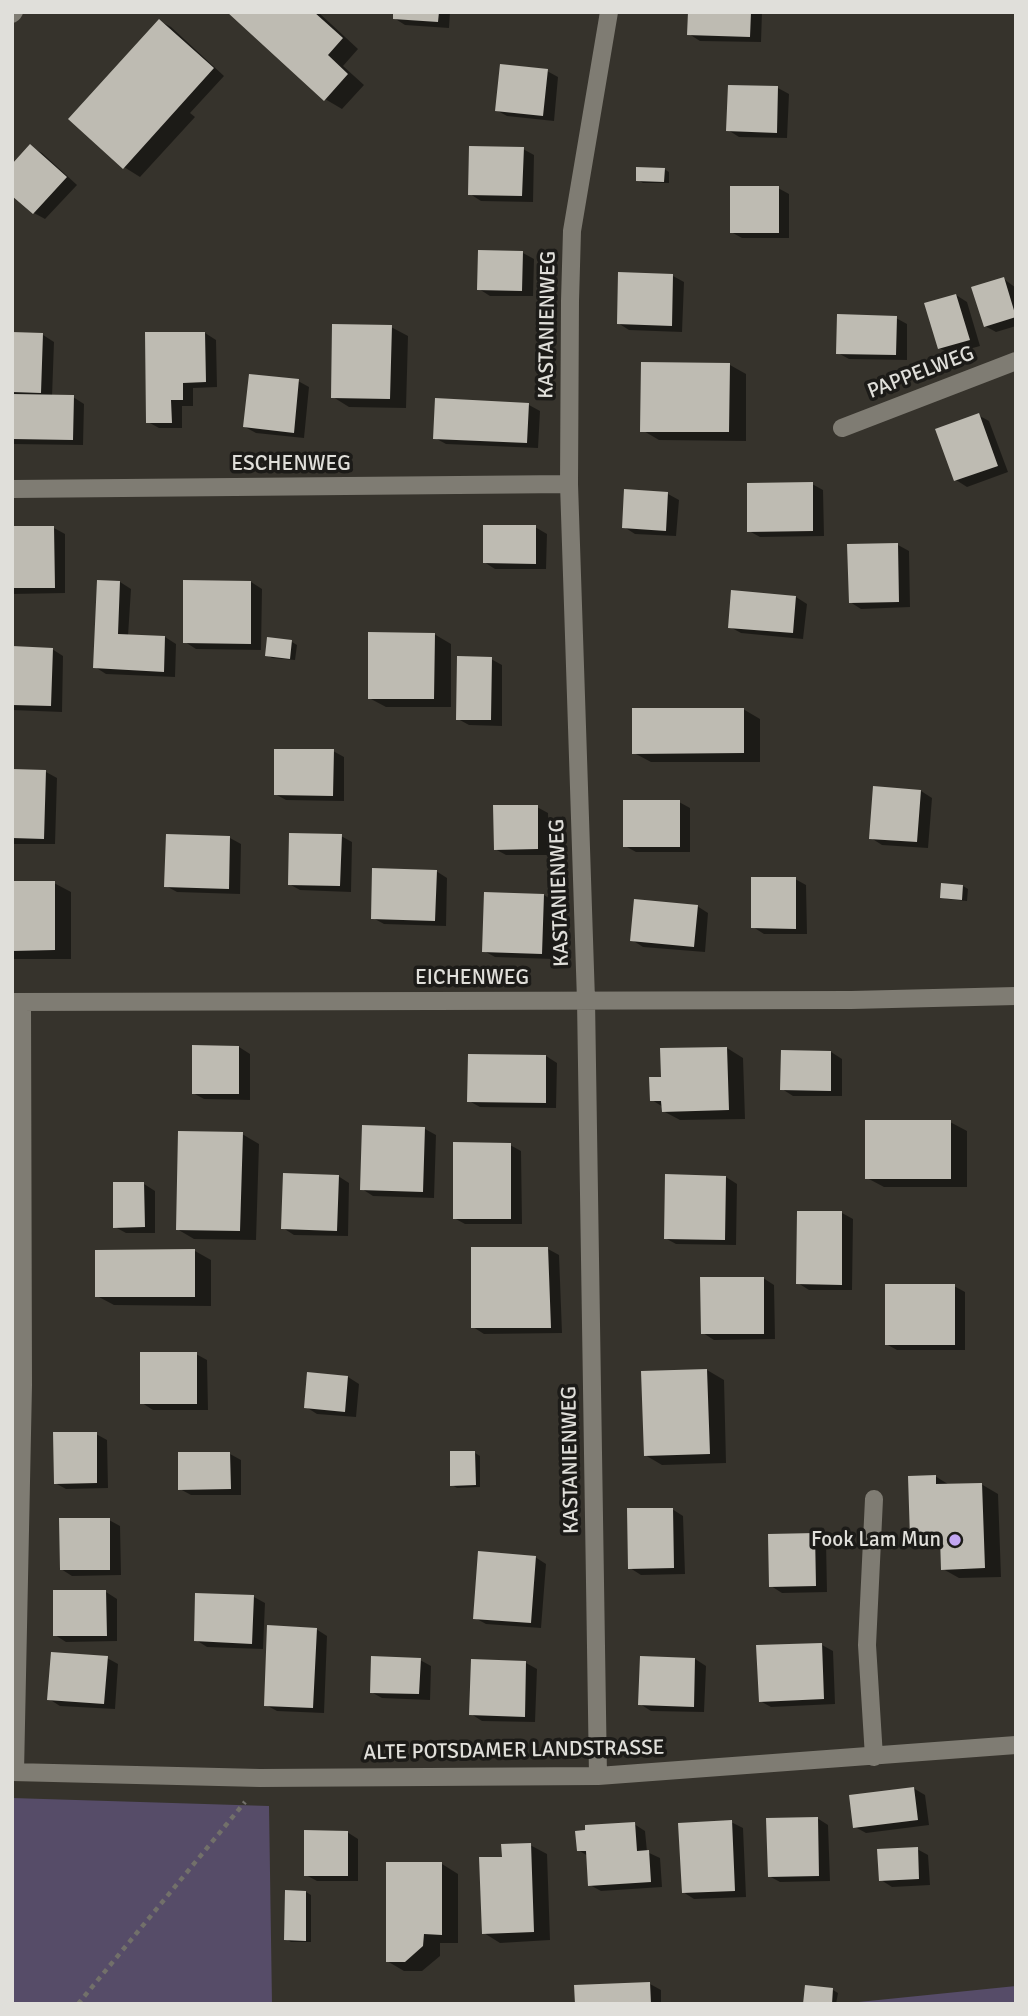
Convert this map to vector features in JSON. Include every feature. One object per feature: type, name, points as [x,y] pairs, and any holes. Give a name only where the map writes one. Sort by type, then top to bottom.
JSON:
[{"type":"street","name":"KASTANIENWEG","points":[[598,1776],[586,1000],[569,484],[572,231],[609,12]]},
{"type":"street","name":"PAPPELWEG","points":[[842,428],[1016,361]]},
{"type":"street","name":"ESCHENWEG","points":[[12,489],[569,484]]},
{"type":"street","name":"EICHENWEG","points":[[17,1002],[851,1000],[1016,996]]},
{"type":"street","points":[[14,1772],[23,1385],[17,1002]]},
{"type":"street","points":[[874,1499],[867,1645],[874,1757]]},
{"type":"street","name":"ALTE POTSDAMER LANDSTRASSE","points":[[14,1772],[260,1778],[598,1776],[1016,1745]]},
{"type":"path","points":[[78,2004],[243,1805],[260,1778]]},
{"type":"shaded area","points":[[12,1798],[269,1806],[272,2004],[12,2004]]},
{"type":"shaded area","points":[[1016,1986],[1016,2004],[839,2004]]},
{"type":"building","points":[[227,12],[314,12],[343,38],[328,55],[348,74],[324,101]]},
{"type":"building","points":[[393,12],[439,12],[438,22],[393,19]]},
{"type":"building","points":[[688,12],[751,12],[750,37],[687,35]]},
{"type":"building","points":[[159,19],[214,68],[123,169],[68,119]]},
{"type":"building","points":[[500,64],[548,69],[543,116],[495,111]]},
{"type":"building","points":[[728,85],[778,86],[777,133],[726,131]]},
{"type":"building","points":[[30,144],[67,177],[33,214],[12,196],[12,164]]},
{"type":"building","points":[[469,146],[524,147],[522,196],[468,195]]},
{"type":"building","points":[[636,167],[665,168],[664,182],[636,181]]},
{"type":"building","points":[[730,186],[779,186],[779,233],[730,233]]},
{"type":"building","points":[[478,250],[523,251],[522,291],[477,290]]},
{"type":"building","points":[[618,272],[673,274],[672,326],[617,324]]},
{"type":"building","points":[[1004,277],[1016,317],[984,327],[971,287]]},
{"type":"building","points":[[956,294],[970,340],[938,349],[924,303]]},
{"type":"building","points":[[837,314],[897,316],[896,355],[836,354]]},
{"type":"building","points":[[332,324],[392,325],[390,399],[331,398]]},
{"type":"building","points":[[12,332],[43,333],[41,393],[12,392]]},
{"type":"building","points":[[145,332],[205,332],[206,382],[183,383],[183,400],[171,400],[172,423],[146,423]]},
{"type":"building","points":[[641,362],[730,363],[729,432],[640,432]]},
{"type":"building","points":[[249,374],[299,379],[294,433],[243,427]]},
{"type":"building","points":[[12,394],[74,395],[73,440],[12,439]]},
{"type":"building","points":[[435,398],[529,403],[527,443],[433,439]]},
{"type":"building","points":[[979,413],[998,466],[954,481],[935,429]]},
{"type":"building","points":[[813,482],[813,531],[747,532],[747,483]]},
{"type":"building","points":[[624,489],[668,492],[666,531],[622,528]]},
{"type":"building","points":[[483,525],[536,525],[536,564],[483,563]]},
{"type":"building","points":[[12,526],[54,526],[55,588],[12,588]]},
{"type":"building","points":[[898,543],[899,602],[849,603],[847,544]]},
{"type":"building","points":[[97,580],[120,581],[118,634],[165,636],[164,672],[93,668]]},
{"type":"building","points":[[183,580],[251,581],[251,644],[183,643]]},
{"type":"building","points":[[731,590],[796,596],[793,633],[728,628]]},
{"type":"building","points":[[368,632],[435,633],[434,699],[368,699]]},
{"type":"building","points":[[267,637],[292,640],[290,659],[265,656]]},
{"type":"building","points":[[12,646],[53,648],[51,706],[12,705]]},
{"type":"building","points":[[457,656],[492,657],[491,720],[456,720]]},
{"type":"building","points":[[632,708],[744,708],[744,753],[632,754]]},
{"type":"building","points":[[274,749],[334,749],[333,796],[274,795]]},
{"type":"building","points":[[12,769],[46,770],[44,839],[12,838]]},
{"type":"building","points":[[873,786],[921,790],[917,842],[869,839]]},
{"type":"building","points":[[623,800],[680,800],[680,847],[623,847]]},
{"type":"building","points":[[493,805],[538,805],[538,849],[494,850]]},
{"type":"building","points":[[289,833],[342,834],[340,886],[288,885]]},
{"type":"building","points":[[166,834],[230,836],[229,889],[164,887]]},
{"type":"building","points":[[372,868],[437,870],[435,921],[371,919]]},
{"type":"building","points":[[751,877],[796,877],[796,929],[751,928]]},
{"type":"building","points":[[12,881],[55,881],[55,950],[12,951]]},
{"type":"building","points":[[941,883],[963,885],[962,900],[940,898]]},
{"type":"building","points":[[484,892],[544,894],[542,954],[482,952]]},
{"type":"building","points":[[634,899],[698,905],[694,947],[630,941]]},
{"type":"building","points":[[192,1045],[239,1046],[239,1094],[192,1094]]},
{"type":"building","points":[[727,1047],[729,1110],[662,1112],[661,1101],[650,1101],[649,1077],[661,1077],[660,1048]]},
{"type":"building","points":[[781,1050],[831,1051],[831,1091],[780,1090]]},
{"type":"building","points":[[468,1054],[546,1055],[546,1103],[467,1102]]},
{"type":"building","points":[[865,1120],[951,1120],[951,1179],[865,1179]]},
{"type":"building","points":[[362,1125],[425,1127],[423,1192],[360,1190]]},
{"type":"building","points":[[178,1131],[243,1132],[240,1231],[176,1230]]},
{"type":"building","points":[[453,1142],[511,1143],[511,1219],[453,1219]]},
{"type":"building","points":[[283,1173],[339,1175],[337,1231],[281,1229]]},
{"type":"building","points":[[665,1174],[726,1176],[725,1240],[664,1239]]},
{"type":"building","points":[[113,1182],[144,1182],[145,1227],[113,1228]]},
{"type":"building","points":[[797,1211],[842,1211],[842,1285],[796,1284]]},
{"type":"building","points":[[471,1247],[548,1247],[551,1328],[471,1328]]},
{"type":"building","points":[[195,1249],[195,1297],[95,1297],[95,1250]]},
{"type":"building","points":[[700,1277],[764,1277],[764,1334],[701,1334]]},
{"type":"building","points":[[885,1284],[955,1284],[955,1345],[885,1345]]},
{"type":"building","points":[[140,1352],[197,1352],[197,1404],[140,1404]]},
{"type":"building","points":[[707,1369],[710,1454],[644,1456],[641,1371]]},
{"type":"building","points":[[307,1372],[348,1376],[345,1412],[304,1408]]},
{"type":"building","points":[[53,1432],[97,1432],[97,1483],[54,1484]]},
{"type":"building","points":[[450,1451],[475,1451],[476,1485],[450,1486]]},
{"type":"building","points":[[178,1452],[230,1452],[231,1489],[178,1490]]},
{"type":"building","points":[[936,1475],[936,1484],[982,1483],[985,1568],[941,1570],[940,1537],[910,1538],[908,1476]]},
{"type":"building","points":[[627,1508],[673,1508],[674,1568],[628,1569]]},
{"type":"building","points":[[59,1518],[110,1518],[110,1570],[60,1570]]},
{"type":"building","points":[[815,1533],[816,1586],[769,1587],[768,1534]]},
{"type":"building","points":[[478,1551],[536,1556],[531,1623],[473,1619]]},
{"type":"building","points":[[53,1590],[106,1590],[107,1636],[53,1636]]},
{"type":"building","points":[[195,1593],[254,1595],[252,1644],[194,1641]]},
{"type":"building","points":[[267,1625],[317,1628],[313,1708],[264,1706]]},
{"type":"building","points":[[822,1643],[824,1699],[759,1702],[756,1645]]},
{"type":"building","points":[[51,1652],[108,1656],[104,1704],[47,1700]]},
{"type":"building","points":[[371,1656],[421,1658],[419,1694],[370,1693]]},
{"type":"building","points":[[640,1656],[695,1658],[694,1707],[638,1705]]},
{"type":"building","points":[[471,1659],[526,1661],[525,1717],[469,1715]]},
{"type":"building","points":[[914,1787],[918,1820],[853,1828],[849,1795]]},
{"type":"building","points":[[818,1817],[819,1876],[768,1877],[766,1818]]},
{"type":"building","points":[[732,1820],[735,1891],[682,1893],[678,1823]]},
{"type":"building","points":[[635,1822],[637,1851],[649,1850],[651,1882],[588,1886],[586,1851],[577,1851],[575,1831],[585,1830],[585,1825]]},
{"type":"building","points":[[304,1830],[348,1831],[348,1876],[304,1876]]},
{"type":"building","points":[[531,1843],[534,1932],[482,1934],[479,1857],[502,1857],[501,1844]]},
{"type":"building","points":[[918,1847],[919,1879],[879,1881],[877,1849]]},
{"type":"building","points":[[386,1862],[442,1862],[442,1935],[424,1934],[423,1946],[405,1962],[386,1962]]},
{"type":"building","points":[[285,1890],[306,1891],[306,1941],[284,1940]]},
{"type":"building","points":[[650,1982],[651,2004],[575,2004],[574,1985]]},
{"type":"building","points":[[805,1985],[833,1988],[832,2004],[803,2004]]},
{"type":"place","name":"Fook Lam Mun","points":[[955,1540]]}]
